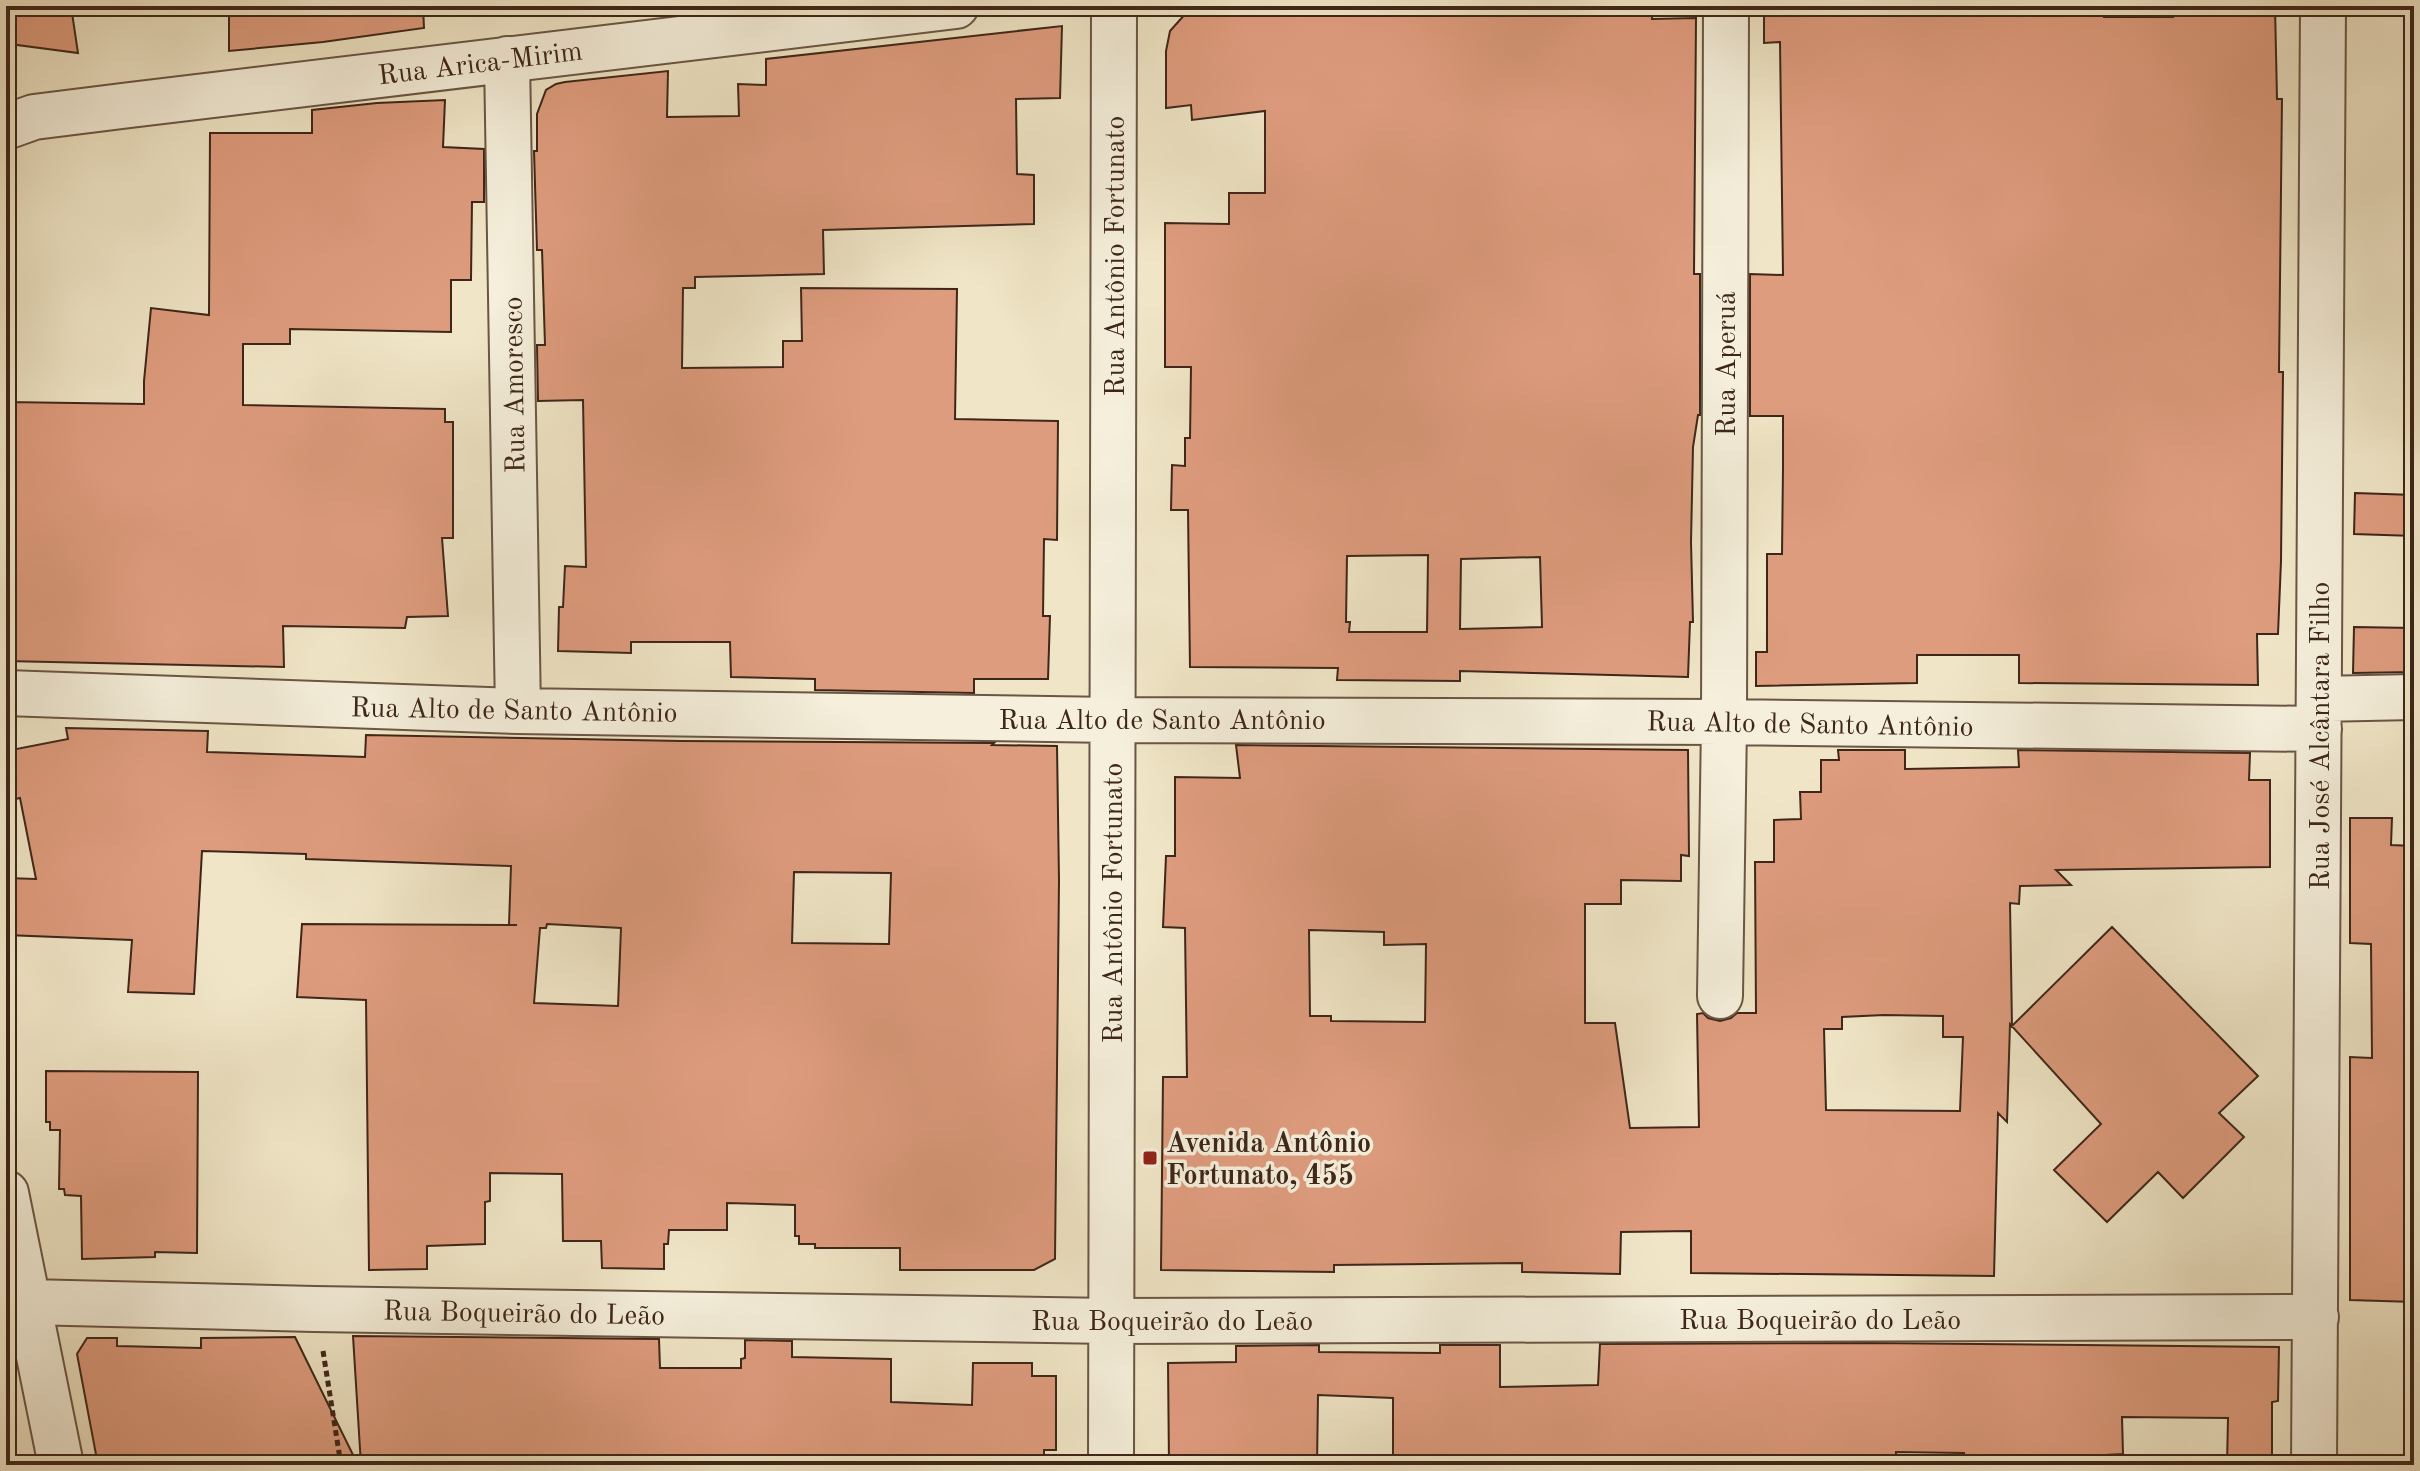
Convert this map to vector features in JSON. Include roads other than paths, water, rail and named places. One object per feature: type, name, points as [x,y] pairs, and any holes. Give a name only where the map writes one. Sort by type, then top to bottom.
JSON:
[{"type":"street","name":"Rua Arica-Mirim","points":[[6,127],[34,117],[956,6]]},
{"type":"street","name":"Rua Antônio Fortunato","points":[[1111,1465],[1114,6]]},
{"type":"street","name":"Rua Aperuá","points":[[1720,996],[1726,6]]},
{"type":"street","name":"Rua José Alcântara Filho","points":[[2314,1465],[2323,6]]},
{"type":"street","name":"Rua Amoresco","points":[[507,59],[518,711]]},
{"type":"street","name":"Rua Alto de Santo Antônio","points":[[6,693],[518,711],[1113,720],[1724,722],[2319,714],[2414,697]]},
{"type":"street","points":[[6,1193],[23,1326],[61,1465]]},
{"type":"street","name":"Rua Boqueirão do Leão","points":[[23,1326],[314,1309],[1111,1321],[2316,1317]]},
{"type":"place","name":"Avenida Antônio Fortunato, 455","points":[[1150,1158]]}]
